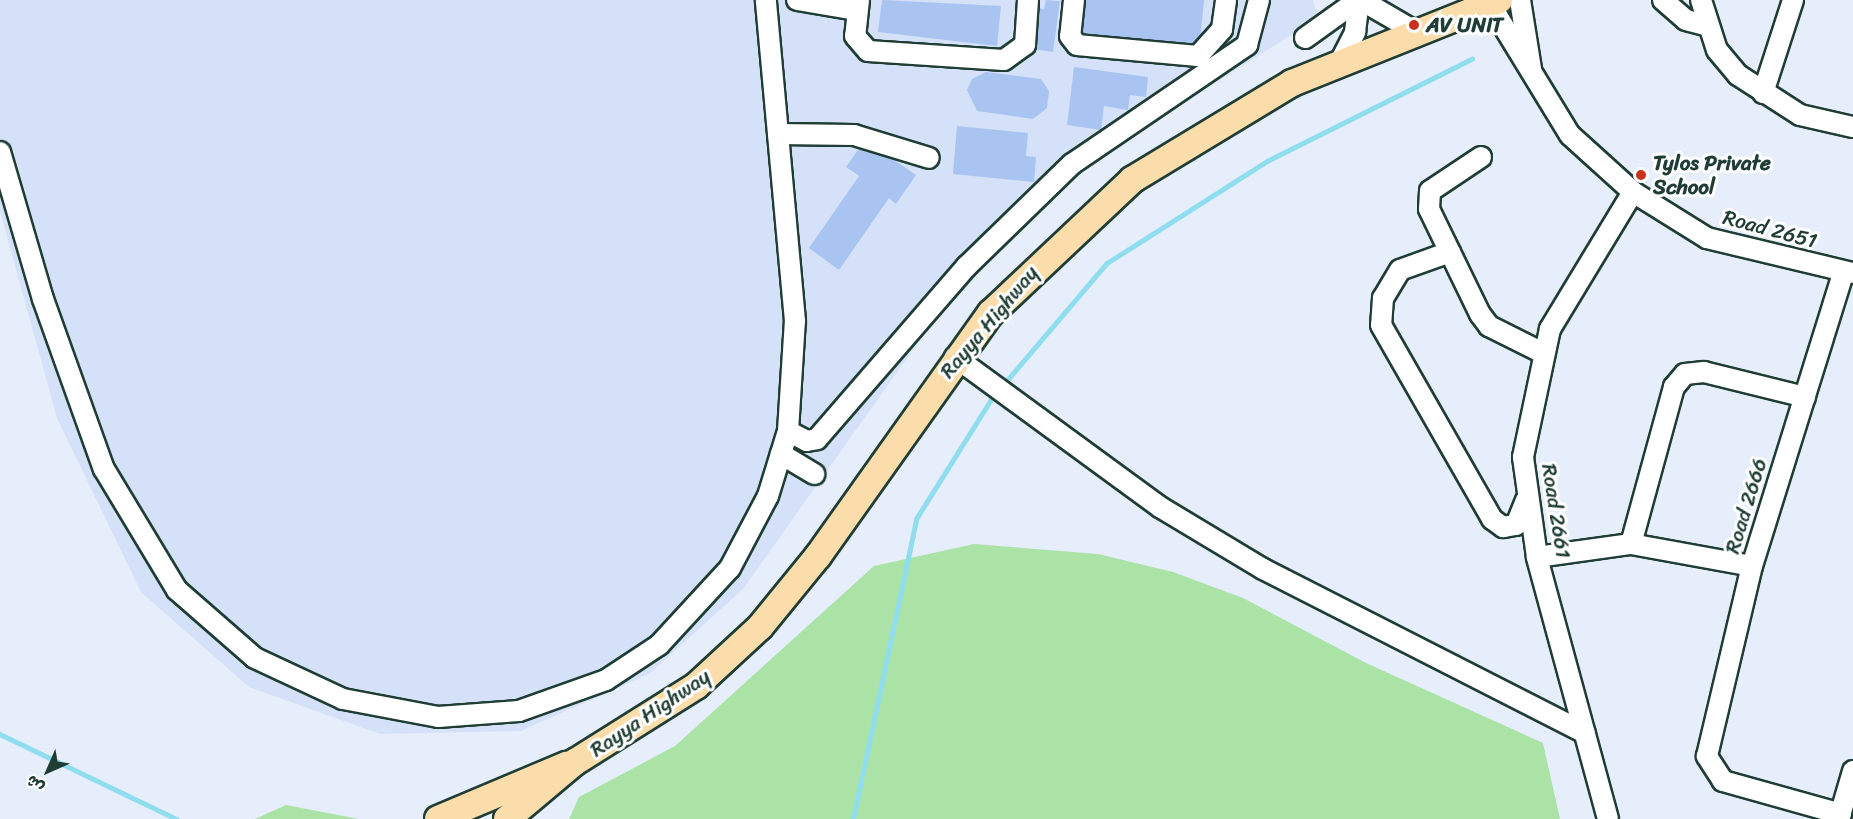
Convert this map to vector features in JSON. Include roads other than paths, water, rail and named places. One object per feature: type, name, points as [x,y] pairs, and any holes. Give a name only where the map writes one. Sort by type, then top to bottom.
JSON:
[{"type":"main road","name":"Rayya Highway","points":[[575,762],[696,686],[760,627],[818,556],[955,357],[1030,272],[1132,180],[1247,105],[1340,62],[1494,2]]},
{"type":"main road","points":[[438,819],[511,784],[575,762]]},
{"type":"main road","points":[[507,819],[575,762]]},
{"type":"street","points":[[0,152],[60,349],[120,502],[177,590],[203,616],[255,658],[319,690],[389,711],[464,718],[529,708],[606,680],[659,645],[705,601],[751,533],[782,454],[788,431],[795,321],[766,0]]},
{"type":"street","points":[[797,0],[858,5],[855,36],[868,51],[1004,60],[1025,45],[1028,0]]},
{"type":"street","points":[[1074,0],[1070,36],[1077,45],[1198,56],[1222,29],[1226,0]]},
{"type":"street","points":[[788,431],[807,441],[817,439],[967,266],[1072,165],[1247,45],[1259,0]]},
{"type":"street","points":[[1359,0],[1418,33]]},
{"type":"street","points":[[1305,38],[1359,0]]},
{"type":"street","points":[[1340,62],[1355,32],[1359,0]]},
{"type":"street","name":"Road 2651","points":[[1520,0],[1531,69]]},
{"type":"street","points":[[1663,0],[1686,20],[1705,25]]},
{"type":"street","points":[[1701,0],[1705,25],[1717,50],[1763,93],[1800,115],[1853,128]]},
{"type":"street","points":[[1763,93],[1779,56],[1793,0]]},
{"type":"street","name":"Road 2651","points":[[1494,2],[1570,135],[1633,192],[1707,238],[1848,273]]},
{"type":"street","points":[[778,134],[854,135],[929,158]]},
{"type":"street","points":[[1480,157],[1430,191],[1429,209],[1489,326],[1543,353]]},
{"type":"street","name":"Road 2661","points":[[1608,819],[1537,557],[1526,498],[1523,457],[1543,353],[1560,307],[1633,192]]},
{"type":"street","points":[[1450,252],[1400,270],[1383,298],[1381,325],[1492,519],[1503,527],[1516,525],[1526,498]]},
{"type":"street","name":"Road 2666","points":[[1840,816],[1723,781],[1707,756],[1752,566],[1804,397],[1848,273]]},
{"type":"street","points":[[955,357],[999,393],[1160,507],[1263,569],[1585,733]]},
{"type":"street","points":[[1631,544],[1674,387],[1685,374],[1704,372],[1804,397]]},
{"type":"street","points":[[782,454],[814,474]]},
{"type":"street","points":[[1537,557],[1631,544],[1752,566]]},
{"type":"street","points":[[1840,816],[1853,771]]},
{"type":"waterway","points":[[1003,385],[1107,263],[1267,161],[1472,59]]},
{"type":"waterway","points":[[853,819],[916,519],[995,393]]},
{"type":"waterway","points":[[0,734],[177,819]]},
{"type":"place","name":"AV UNIT","points":[[1414,25]]},
{"type":"place","name":"Tylos Private School","points":[[1641,175]]}]
